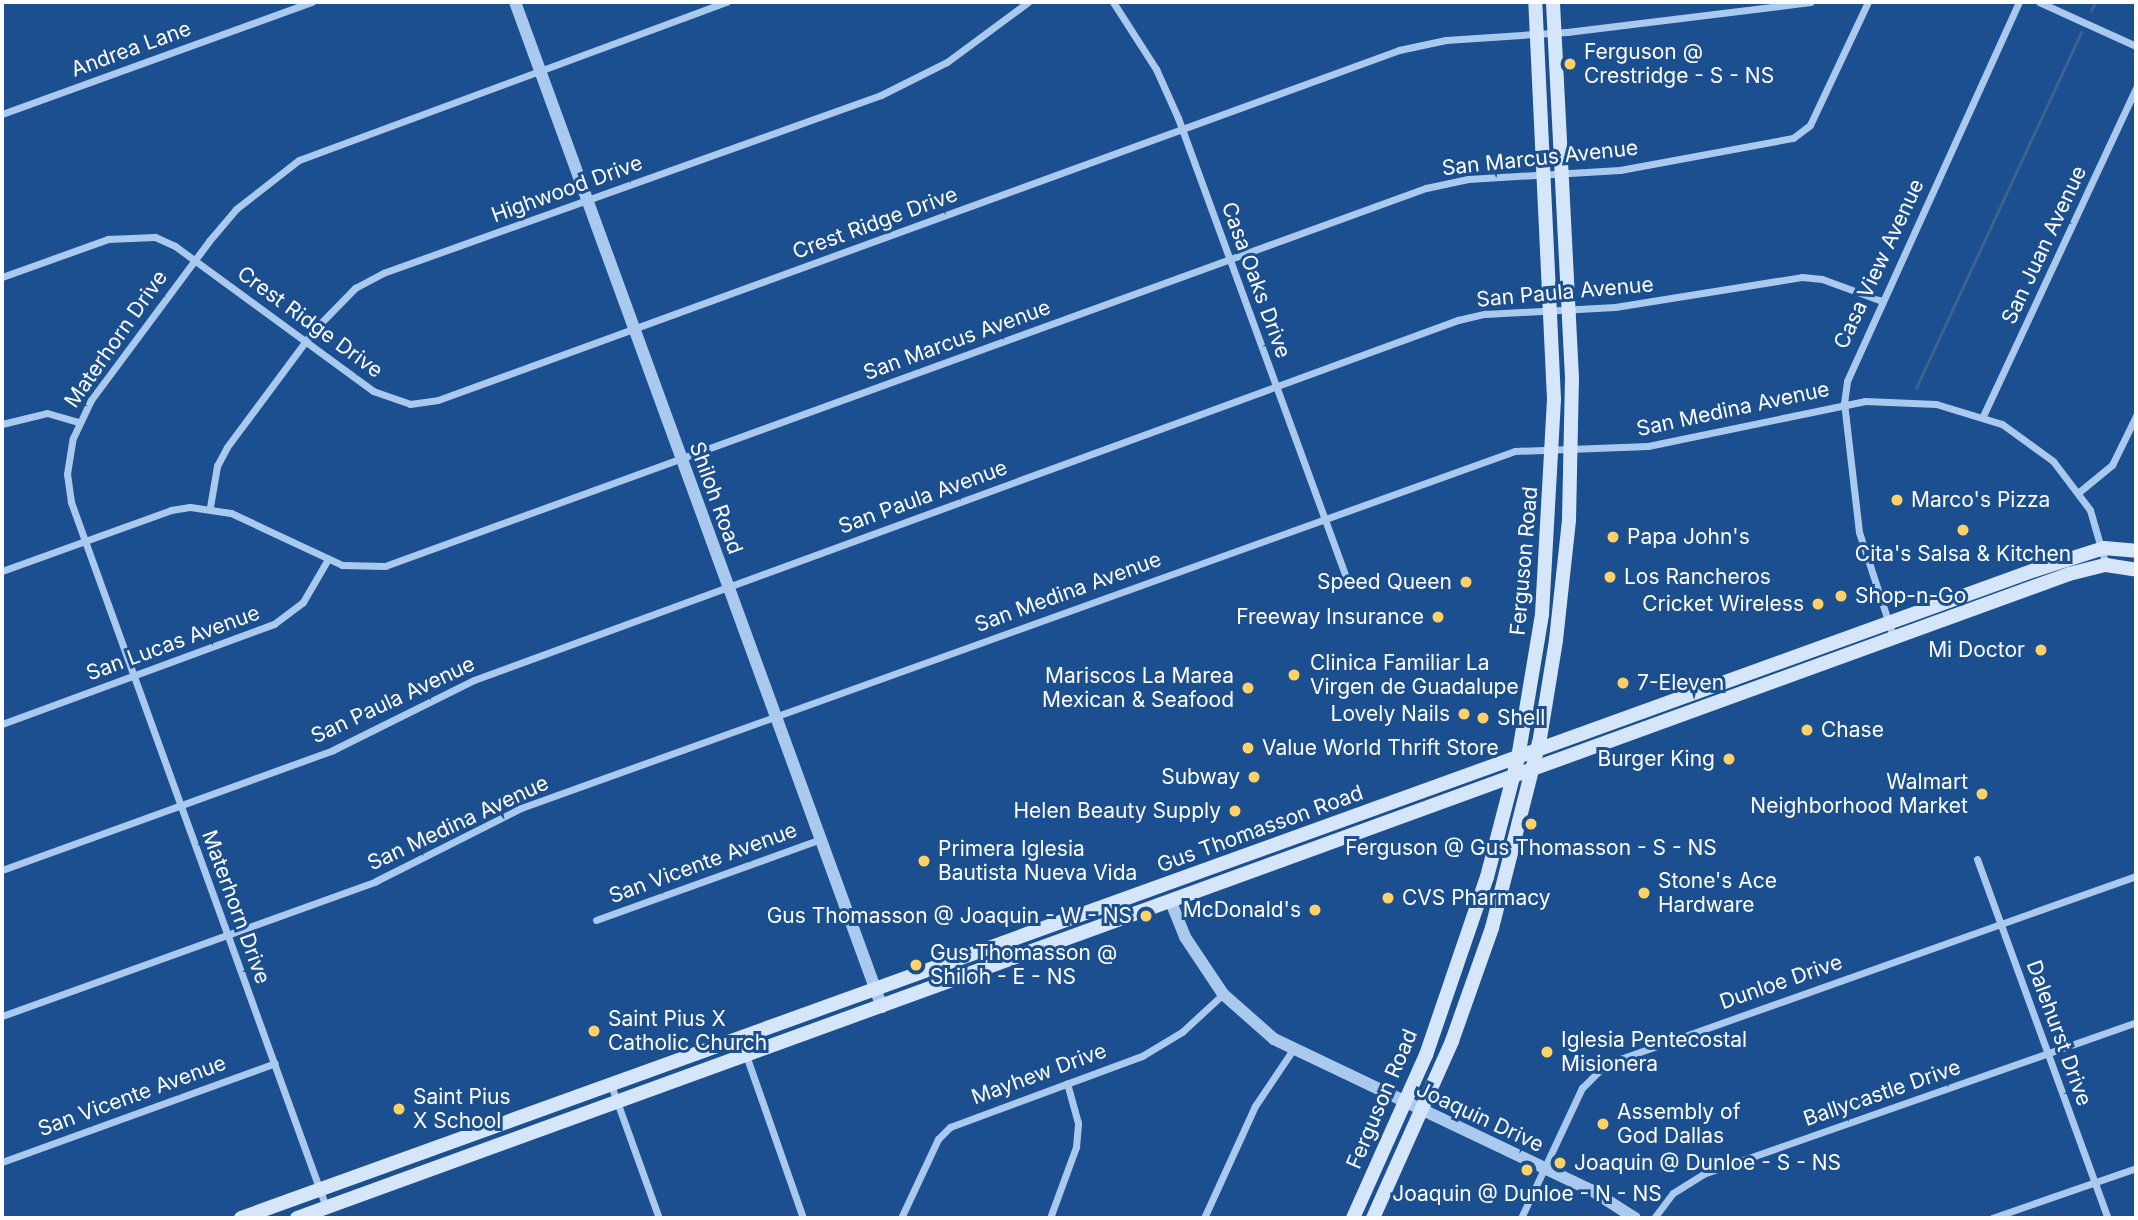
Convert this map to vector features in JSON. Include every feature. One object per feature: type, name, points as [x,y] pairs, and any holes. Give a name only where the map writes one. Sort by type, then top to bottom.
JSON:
[{"type":"main road","name":"Ferguson Road","points":[[1353,1218],[1406,1104],[1470,933],[1518,758],[1542,614],[1555,449],[1551,311],[1535,2]]},
{"type":"main road","name":"Ferguson Road","points":[[1373,1218],[1422,1112],[1492,928],[1537,751],[1564,578],[1572,449],[1569,310],[1553,2]]},
{"type":"main road","name":"Gus Thomasson Road","points":[[297,1218],[1408,816],[1513,777],[1733,688],[1998,591],[2104,548],[2136,551]]},
{"type":"main road","name":"Gus Thomasson Road","points":[[1998,591],[2106,565],[2136,570]]},
{"type":"main road","name":"Gus Thomasson Road","points":[[241,1218],[1537,751],[1733,688]]},
{"type":"main road","points":[[1408,816],[1413,796]]},
{"type":"main road","points":[[1299,837],[1305,853]]},
{"type":"main road","points":[[1166,885],[1171,902]]},
{"type":"street","name":"Andrea Lane","points":[[2,114],[312,2]]},
{"type":"street","name":"Shiloh Road","points":[[515,2],[882,1007]]},
{"type":"street","name":"Materhorn Drive","points":[[327,1208],[85,541],[67,474],[78,422],[195,259],[236,209],[299,160],[727,2]]},
{"type":"street","name":"Highwood Drive","points":[[210,507],[217,466],[227,447],[334,306],[383,273],[881,95],[947,62],[1028,2]]},
{"type":"street","name":"Casa Oaks Drive","points":[[1113,2],[1156,69],[1183,129],[1347,579]]},
{"type":"street","name":"Crest Ridge Drive","points":[[2,278],[108,239],[155,237],[195,259],[373,391],[410,404],[438,400],[1399,50],[1446,40],[1537,35],[1810,2]]},
{"type":"street","name":"San Marcus Avenue","points":[[2,571],[171,510],[210,507],[328,559],[362,569],[385,566],[1441,184],[1620,170],[1804,133],[1868,2]]},
{"type":"street","name":"Casa View Avenue","points":[[1891,629],[1859,532],[1844,403],[1854,360],[2019,2]]},
{"type":"street","points":[[2039,2],[2136,46]]},
{"type":"street","name":"San Juan Avenue","points":[[1983,416],[2136,88]]},
{"type":"street","name":"San Paula Avenue","points":[[2,870],[333,750],[474,680],[1458,320],[1652,303],[1802,277],[1822,279],[1882,301]]},
{"type":"street","name":"San Medina Avenue","points":[[2,1016],[376,881],[522,808],[1494,456],[1555,449],[1648,446],[1844,403],[1914,401],[1983,416],[2040,449],[2078,492],[2104,548],[2106,565]]},
{"type":"street","points":[[2,424],[47,412],[78,422]]},
{"type":"street","points":[[2078,492],[2112,465],[2136,416]]},
{"type":"street","name":"San Lucas Avenue","points":[[2,724],[290,615],[328,559]]},
{"type":"street","name":"San Vicente Avenue","points":[[596,920],[821,839]]},
{"type":"street","name":"Dalehurst Drive","points":[[1977,859],[2108,1218]]},
{"type":"street","name":"Dunloe Drive","points":[[1521,1218],[1582,1088],[1606,1064],[2136,876]]},
{"type":"street","name":"Joaquin Drive","points":[[1171,902],[1185,937],[1223,994],[1292,1051],[1612,1201],[1635,1218]]},
{"type":"street","name":"Mayhew Drive","points":[[901,1218],[938,1139],[950,1127],[1164,1044],[1223,994]]},
{"type":"street","name":"Ballycastle Drive","points":[[1654,1218],[1673,1193],[1703,1174],[2136,1022]]},
{"type":"street","points":[[740,1038],[803,1218]]},
{"type":"street","points":[[1204,1218],[1255,1106],[1292,1051]]},
{"type":"street","name":"San Vicente Avenue","points":[[2,1162],[275,1063]]},
{"type":"street","points":[[1050,1218],[1076,1147],[1078,1123],[1067,1083]]},
{"type":"street","points":[[611,1084],[659,1218]]},
{"type":"street","points":[[451,1143],[458,1160]]},
{"type":"street","points":[[1992,1218],[2136,1168]]},
{"type":"waterway","points":[[2091,11],[2095,2]]},
{"type":"waterway","points":[[1916,388],[2081,32]]},
{"type":"place","name":"Ferguson @ Crestridge - S - NS","points":[[1570,64]]},
{"type":"place","name":"Marco's Pizza","points":[[1897,500]]},
{"type":"place","name":"Cita's Salsa & Kitchen","points":[[1963,530]]},
{"type":"place","name":"Papa John's","points":[[1613,537]]},
{"type":"place","name":"Los Rancheros","points":[[1610,577]]},
{"type":"place","name":"Speed Queen","points":[[1466,582]]},
{"type":"place","name":"Shop-n-Go","points":[[1841,596]]},
{"type":"place","name":"Cricket Wireless","points":[[1818,604]]},
{"type":"place","name":"Freeway Insurance","points":[[1438,617]]},
{"type":"place","name":"Mi Doctor","points":[[2041,650]]},
{"type":"place","name":"Clinica Familiar La Virgen de Guadalupe","points":[[1294,675]]},
{"type":"place","name":"7-Eleven","points":[[1623,683]]},
{"type":"place","name":"Mariscos La Marea Mexican & Seafood","points":[[1248,688]]},
{"type":"place","name":"Lovely Nails","points":[[1464,714]]},
{"type":"place","name":"Shell","points":[[1483,718]]},
{"type":"place","name":"Chase","points":[[1807,730]]},
{"type":"place","name":"Value World Thrift Store","points":[[1248,748]]},
{"type":"place","name":"Burger King","points":[[1729,759]]},
{"type":"place","name":"Subway","points":[[1254,777]]},
{"type":"place","name":"Walmart Neighborhood Market","points":[[1982,794]]},
{"type":"place","name":"Helen Beauty Supply","points":[[1235,811]]},
{"type":"place","name":"Ferguson @ Gus Thomasson - S - NS","points":[[1531,824]]},
{"type":"place","name":"Primera Iglesia Bautista Nueva Vida","points":[[924,861]]},
{"type":"place","name":"Stone's Ace Hardware","points":[[1644,893]]},
{"type":"place","name":"CVS Pharmacy","points":[[1388,898]]},
{"type":"place","name":"McDonald's","points":[[1315,910]]},
{"type":"place","name":"Gus Thomasson @ Joaquin - W - NS","points":[[1146,916]]},
{"type":"place","name":"Gus Thomasson @ Shiloh - E - NS","points":[[916,965]]},
{"type":"place","name":"Saint Pius X Catholic Church","points":[[594,1031]]},
{"type":"place","name":"Iglesia Pentecostal Misionera","points":[[1547,1052]]},
{"type":"place","name":"Saint Pius X School","points":[[399,1109]]},
{"type":"place","name":"Assembly of God Dallas","points":[[1603,1124]]},
{"type":"place","name":"Joaquin @ Dunloe - S - NS","points":[[1560,1163]]},
{"type":"place","name":"Joaquin @ Dunloe - N - NS","points":[[1527,1170]]}]
